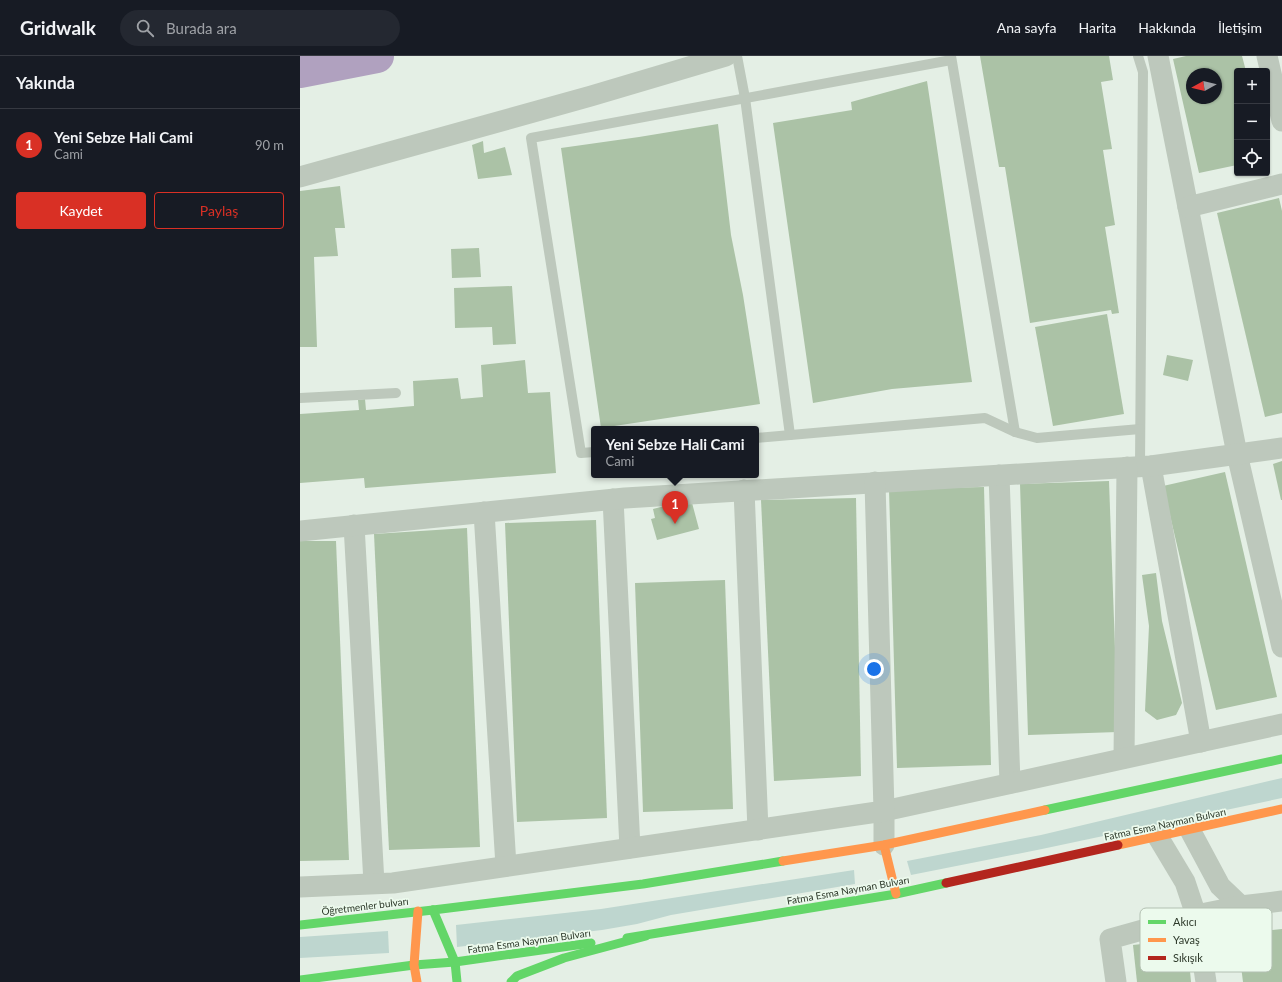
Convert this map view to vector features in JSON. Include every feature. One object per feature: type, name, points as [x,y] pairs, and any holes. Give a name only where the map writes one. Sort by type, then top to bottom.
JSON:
[{"type":"main road","points":[[457,982],[454,962],[433,910],[643,884],[884,845],[1282,759]]},
{"type":"main road","name":"Fatma Esma Nayman Bulvarı","points":[[414,965],[454,962],[646,936],[896,894],[1282,810]]},
{"type":"main road","points":[[884,845],[896,894]]},
{"type":"main road","name":"Öğretmenler bulvarı","points":[[300,925],[433,910]]},
{"type":"main road","points":[[417,982],[414,965],[418,911]]},
{"type":"main road","points":[[511,982],[517,976],[564,958],[646,936]]},
{"type":"main road","points":[[300,980],[414,965]]},
{"type":"street","points":[[300,177],[590,96],[726,56]]},
{"type":"street","points":[[1158,56],[1237,454],[1282,647]]},
{"type":"street","points":[[1267,56],[1282,121]]},
{"type":"street","points":[[1188,207],[1282,184]]},
{"type":"street","points":[[300,531],[613,499],[1139,466],[1282,448]]},
{"type":"street","points":[[1139,466],[1202,742]]},
{"type":"street","points":[[1124,758],[1139,466]]},
{"type":"street","points":[[999,475],[1010,783]]},
{"type":"street","points":[[875,482],[884,845]]},
{"type":"street","points":[[744,490],[758,830]]},
{"type":"street","points":[[613,499],[630,848]]},
{"type":"street","points":[[484,512],[506,866]]},
{"type":"street","points":[[354,525],[374,884]]},
{"type":"street","points":[[300,888],[393,883],[884,811],[1282,724]]},
{"type":"street","points":[[1190,830],[1220,886],[1241,906]]},
{"type":"street","points":[[1158,837],[1185,882],[1194,908]]},
{"type":"street","points":[[1231,908],[1282,901]]},
{"type":"street","points":[[1116,982],[1110,939],[1140,931]]},
{"type":"street","points":[[1205,972],[1206,982]]},
{"type":"lane","points":[[737,56],[745,98],[790,435]]},
{"type":"lane","points":[[1138,56],[1143,72],[1139,466]]},
{"type":"lane","points":[[591,452],[581,453],[531,138],[951,58],[1015,432]]},
{"type":"lane","points":[[300,398],[396,393]]},
{"type":"lane","points":[[759,438],[985,418],[1015,432],[1037,438],[1140,429]]},
{"type":"shaded area","points":[[1282,778],[1282,798],[911,875],[907,861],[1041,835]]},
{"type":"shaded area","points":[[854,870],[855,884],[671,915],[637,924],[602,930],[457,947],[456,925],[601,909]]},
{"type":"shaded area","points":[[388,931],[389,953],[300,958],[300,937]]},
{"type":"building","points":[[980,56],[1109,56],[1113,80],[1101,82],[1112,149],[1103,150],[1115,225],[1105,227],[1119,313],[1112,314],[1111,310],[1030,323],[1005,167],[999,167]]},
{"type":"building","points":[[1186,56],[1242,56],[1245,68],[1234,68],[1234,166],[1199,173],[1173,59]]},
{"type":"building","points":[[927,81],[972,382],[892,389],[813,403],[773,123],[852,110],[851,102]]},
{"type":"building","points":[[718,124],[731,235],[743,295],[760,404],[614,426],[601,426],[561,148]]},
{"type":"building","points":[[483,141],[484,153],[505,147],[512,175],[478,179],[472,145]]},
{"type":"building","points":[[340,186],[345,228],[335,228],[338,256],[314,257],[317,347],[300,347],[300,191]]},
{"type":"building","points":[[1279,198],[1282,211],[1282,413],[1265,417],[1217,213]]},
{"type":"building","points":[[479,248],[481,277],[452,278],[451,249]]},
{"type":"building","points":[[512,286],[516,344],[493,345],[492,327],[455,328],[454,288]]},
{"type":"building","points":[[1107,314],[1124,414],[1053,426],[1035,327]]},
{"type":"building","points":[[1167,355],[1193,360],[1188,381],[1163,375]]},
{"type":"building","points":[[525,360],[528,393],[550,392],[556,473],[365,488],[364,478],[300,483],[300,414],[359,410],[358,400],[365,399],[366,410],[414,406],[413,381],[458,378],[461,399],[483,397],[481,365]]},
{"type":"building","points":[[1282,461],[1282,500],[1281,500],[1273,464]]},
{"type":"building","points":[[1225,472],[1277,697],[1216,710],[1163,486]]},
{"type":"building","points":[[1109,481],[1118,732],[1028,735],[1020,484]]},
{"type":"building","points":[[984,487],[991,765],[897,768],[889,489]]},
{"type":"building","points":[[856,498],[861,776],[774,781],[761,500]]},
{"type":"building","points":[[691,499],[699,529],[657,540],[651,519],[655,518],[653,509]]},
{"type":"building","points":[[596,520],[607,818],[517,822],[505,523]]},
{"type":"building","points":[[467,528],[480,847],[389,850],[374,534]]},
{"type":"building","points":[[300,541],[336,541],[349,860],[300,861]]},
{"type":"building","points":[[1156,573],[1162,621],[1182,703],[1176,715],[1157,720],[1145,711],[1149,626],[1142,575]]},
{"type":"building","points":[[725,580],[733,809],[643,812],[635,583]]},
{"type":"building","points":[[1282,929],[1282,982],[1243,982],[1242,972],[1272,972],[1272,930]]},
{"type":"building","points":[[1140,944],[1140,972],[1190,972],[1191,982],[1137,982],[1133,945]]},
{"type":"waterway","points":[[300,71],[377,56]]},
{"type":"traffic: fast","points":[[1045,810],[1282,759]]},
{"type":"traffic: fast","points":[[433,910],[643,884],[783,861]]},
{"type":"traffic: fast","points":[[627,938],[896,894],[946,883]]},
{"type":"traffic: fast","points":[[300,925],[433,910]]},
{"type":"traffic: fast","points":[[433,910],[455,962],[457,982]]},
{"type":"traffic: fast","points":[[511,982],[517,976],[564,958],[646,936]]},
{"type":"traffic: fast","points":[[414,965],[455,962],[591,943]]},
{"type":"traffic: fast","points":[[300,980],[414,965]]},
{"type":"traffic: slow","points":[[1118,845],[1282,809]]},
{"type":"traffic: slow","points":[[783,861],[884,845],[1045,810]]},
{"type":"traffic: slow","points":[[884,845],[896,894]]},
{"type":"traffic: slow","points":[[417,982],[414,965],[418,911]]},
{"type":"traffic: jam","points":[[946,883],[1118,845]]},
{"type":"place","name":"Yeni Sebze Hali Cami","points":[[675,524]]}]
